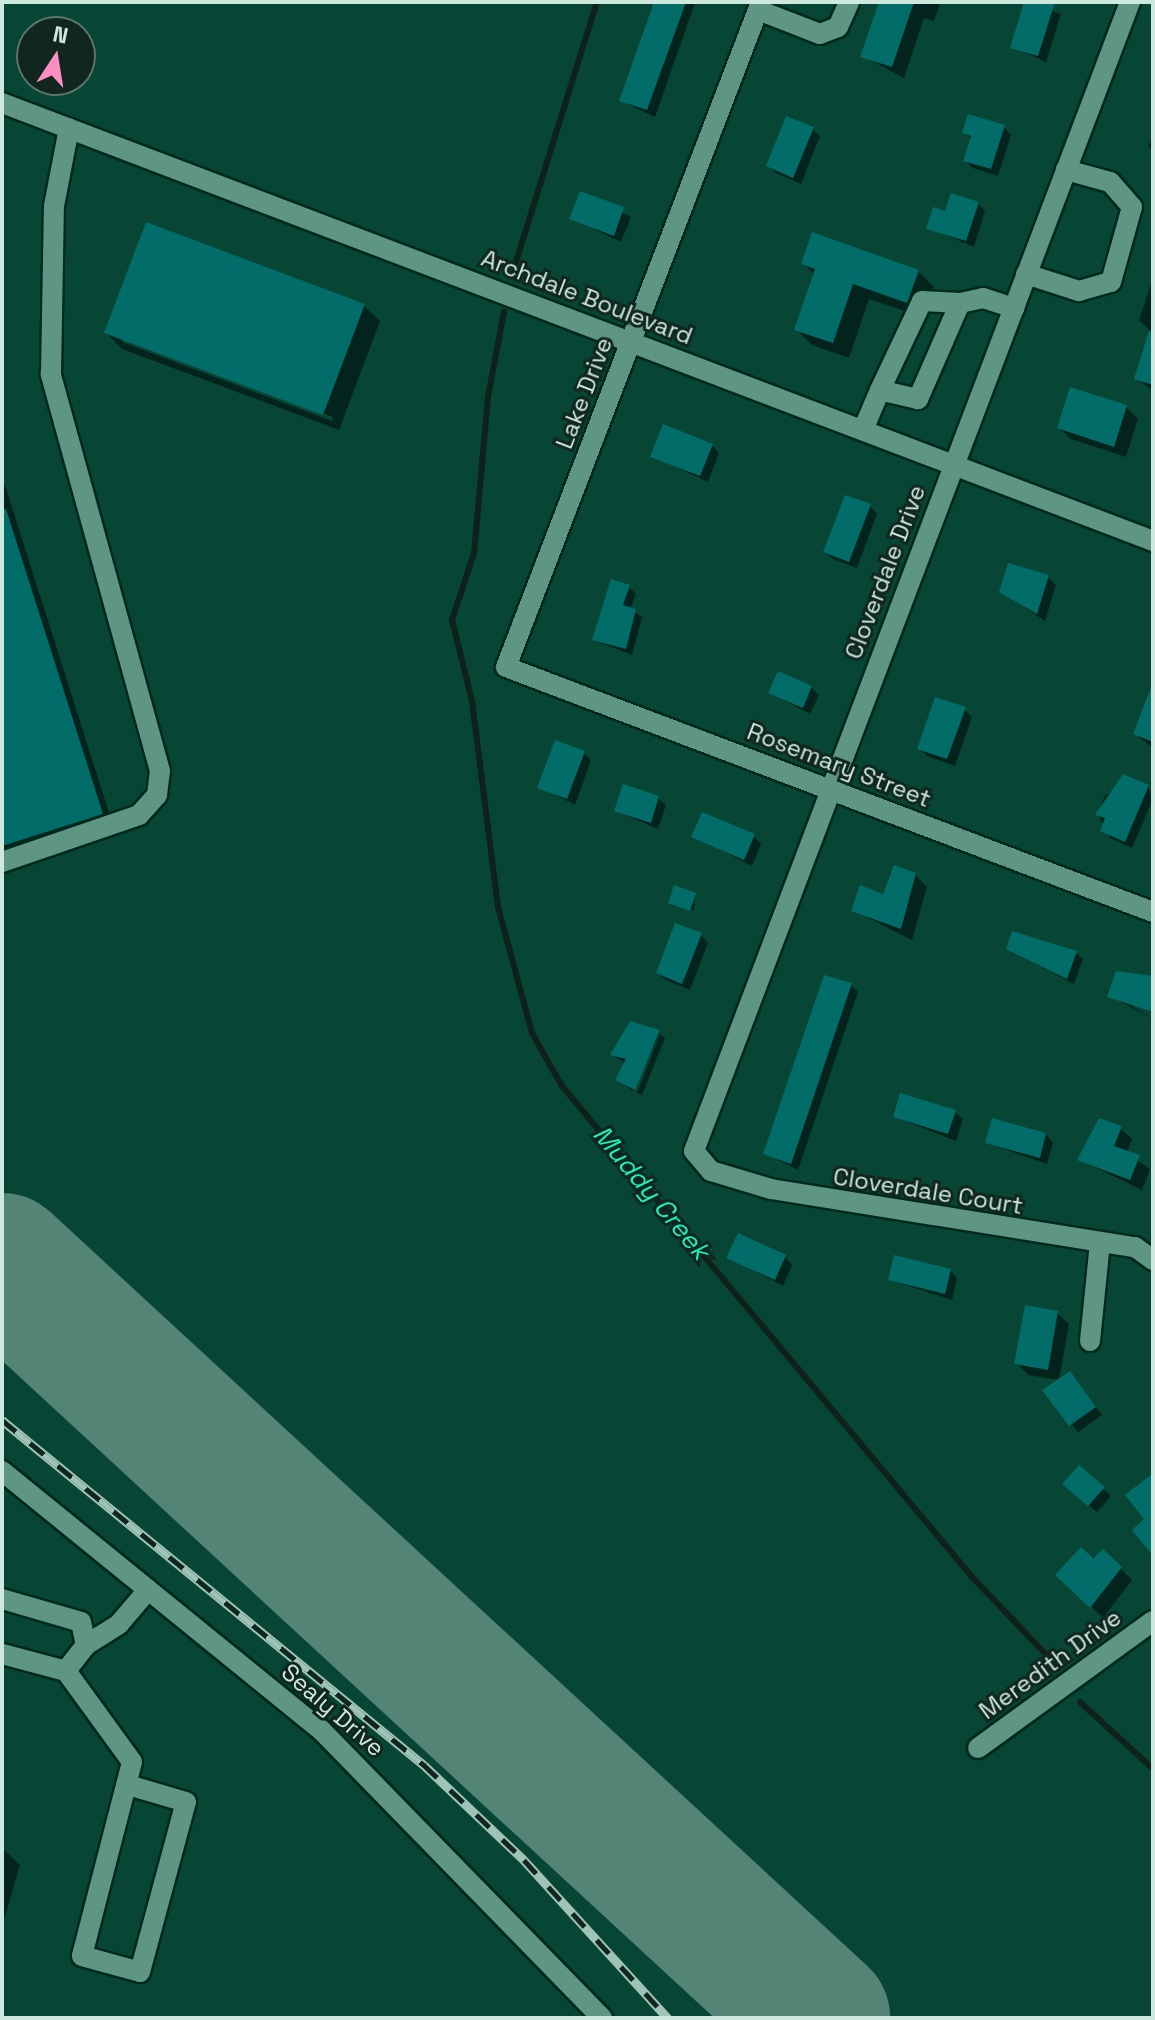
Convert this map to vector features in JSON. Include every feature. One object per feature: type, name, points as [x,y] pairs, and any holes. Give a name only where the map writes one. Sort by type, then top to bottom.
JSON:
[{"type":"street","points":[[759,6],[820,34],[838,27],[849,2]]},
{"type":"street","name":"Cloverdale Drive","points":[[697,1161],[694,1139],[1130,2]]},
{"type":"street","name":"Lake Drive","points":[[506,667],[759,6]]},
{"type":"street","name":"Archdale Boulevard","points":[[2,103],[1153,541]]},
{"type":"street","points":[[2,862],[139,815],[157,795],[160,771],[51,374],[54,206],[69,128]]},
{"type":"street","points":[[1026,274],[1079,291],[1111,282],[1132,207],[1110,182],[1066,170]]},
{"type":"street","points":[[863,430],[922,301],[960,303],[983,298],[1014,308]]},
{"type":"street","points":[[880,390],[909,401],[923,393],[960,303]]},
{"type":"street","name":"Rosemary Street","points":[[506,667],[1153,912]]},
{"type":"street","name":"Cloverdale Court","points":[[697,1161],[726,1178],[854,1207],[1135,1247],[1152,1262]]},
{"type":"street","points":[[1090,1341],[1100,1243]]},
{"type":"street","name":"Sealy Drive","points":[[2,1471],[322,1731],[602,2018]]},
{"type":"street","points":[[66,1671],[86,1645],[119,1624],[148,1590]]},
{"type":"street","points":[[2,1599],[81,1622],[86,1645]]},
{"type":"street","name":"Meredith Drive","points":[[978,1748],[1153,1621]]},
{"type":"street","points":[[2,1654],[66,1671],[127,1748],[128,1785],[82,1956],[140,1972],[186,1802],[128,1785]]},
{"type":"building","points":[[654,2],[686,2],[647,110],[619,101]]},
{"type":"building","points":[[879,2],[914,2],[892,67],[860,57]]},
{"type":"building","points":[[1024,2],[1055,2],[1038,56],[1010,48]]},
{"type":"building","points":[[968,114],[1005,125],[991,169],[963,161],[971,136],[962,133]]},
{"type":"building","points":[[786,116],[814,127],[793,178],[766,166]]},
{"type":"building","points":[[580,191],[624,207],[614,236],[569,219]]},
{"type":"building","points":[[951,193],[979,202],[966,241],[926,229],[933,207],[945,211]]},
{"type":"building","points":[[146,222],[365,304],[323,415],[104,333]]},
{"type":"building","points":[[812,232],[919,270],[907,303],[853,284],[833,343],[794,330],[815,269],[801,264]]},
{"type":"building","points":[[1149,331],[1153,331],[1153,385],[1134,379]]},
{"type":"building","points":[[1070,387],[1127,405],[1114,447],[1057,428]]},
{"type":"building","points":[[663,424],[713,444],[700,476],[650,457]]},
{"type":"building","points":[[845,495],[871,504],[849,562],[823,552]]},
{"type":"building","points":[[6,509],[103,814],[2,846],[2,510]]},
{"type":"building","points":[[1008,563],[1049,575],[1037,614],[999,592]]},
{"type":"building","points":[[611,579],[630,585],[623,605],[636,609],[626,649],[592,640]]},
{"type":"building","points":[[778,671],[812,686],[803,708],[768,693]]},
{"type":"building","points":[[1153,685],[1153,742],[1133,734]]},
{"type":"building","points":[[935,697],[966,707],[947,759],[917,749]]},
{"type":"building","points":[[555,740],[585,751],[567,799],[537,788]]},
{"type":"building","points":[[1123,774],[1149,785],[1125,842],[1100,831],[1105,818],[1095,815]]},
{"type":"building","points":[[623,784],[659,796],[651,823],[614,811]]},
{"type":"building","points":[[702,812],[755,834],[744,860],[691,837]]},
{"type":"building","points":[[894,865],[916,873],[901,929],[851,911],[860,885],[883,894]]},
{"type":"building","points":[[674,885],[696,893],[690,911],[668,903]]},
{"type":"building","points":[[675,923],[702,933],[682,984],[656,973]]},
{"type":"building","points":[[1012,931],[1077,951],[1067,979],[1006,949]]},
{"type":"building","points":[[1116,971],[1153,976],[1153,1012],[1107,997]]},
{"type":"building","points":[[824,975],[852,983],[791,1164],[763,1154]]},
{"type":"building","points":[[630,1021],[660,1030],[635,1090],[615,1080],[626,1059],[610,1055]]},
{"type":"building","points":[[900,1093],[956,1110],[948,1134],[893,1117]]},
{"type":"building","points":[[992,1118],[1046,1133],[1040,1158],[985,1143]]},
{"type":"building","points":[[1099,1118],[1122,1126],[1114,1146],[1140,1155],[1130,1180],[1077,1160]]},
{"type":"building","points":[[738,1233],[786,1255],[775,1280],[726,1258]]},
{"type":"building","points":[[894,1255],[951,1269],[945,1294],[888,1280]]},
{"type":"building","points":[[1025,1305],[1058,1311],[1048,1370],[1014,1364]]},
{"type":"building","points":[[1070,1371],[1096,1407],[1069,1426],[1042,1390]]},
{"type":"building","points":[[1079,1465],[1105,1487],[1088,1506],[1062,1484]]},
{"type":"building","points":[[1153,1473],[1153,1556],[1132,1530],[1144,1519],[1125,1495]]},
{"type":"building","points":[[1081,1547],[1093,1558],[1103,1549],[1122,1567],[1090,1608],[1055,1575]]},
{"type":"waterway","points":[[515,265],[597,2]]},
{"type":"waterway","name":"Muddy Creek","points":[[504,312],[488,397],[474,553],[452,620],[472,701],[498,907],[532,1033],[562,1086],[972,1577],[1056,1665]]},
{"type":"waterway","name":"Muddy Creek","points":[[1080,1702],[1153,1769]]},
{"type":"runway","points":[[2,1264],[819,2018]]},
{"type":"railway","points":[[2,1420],[424,1765],[524,1860],[668,2018]]}]
